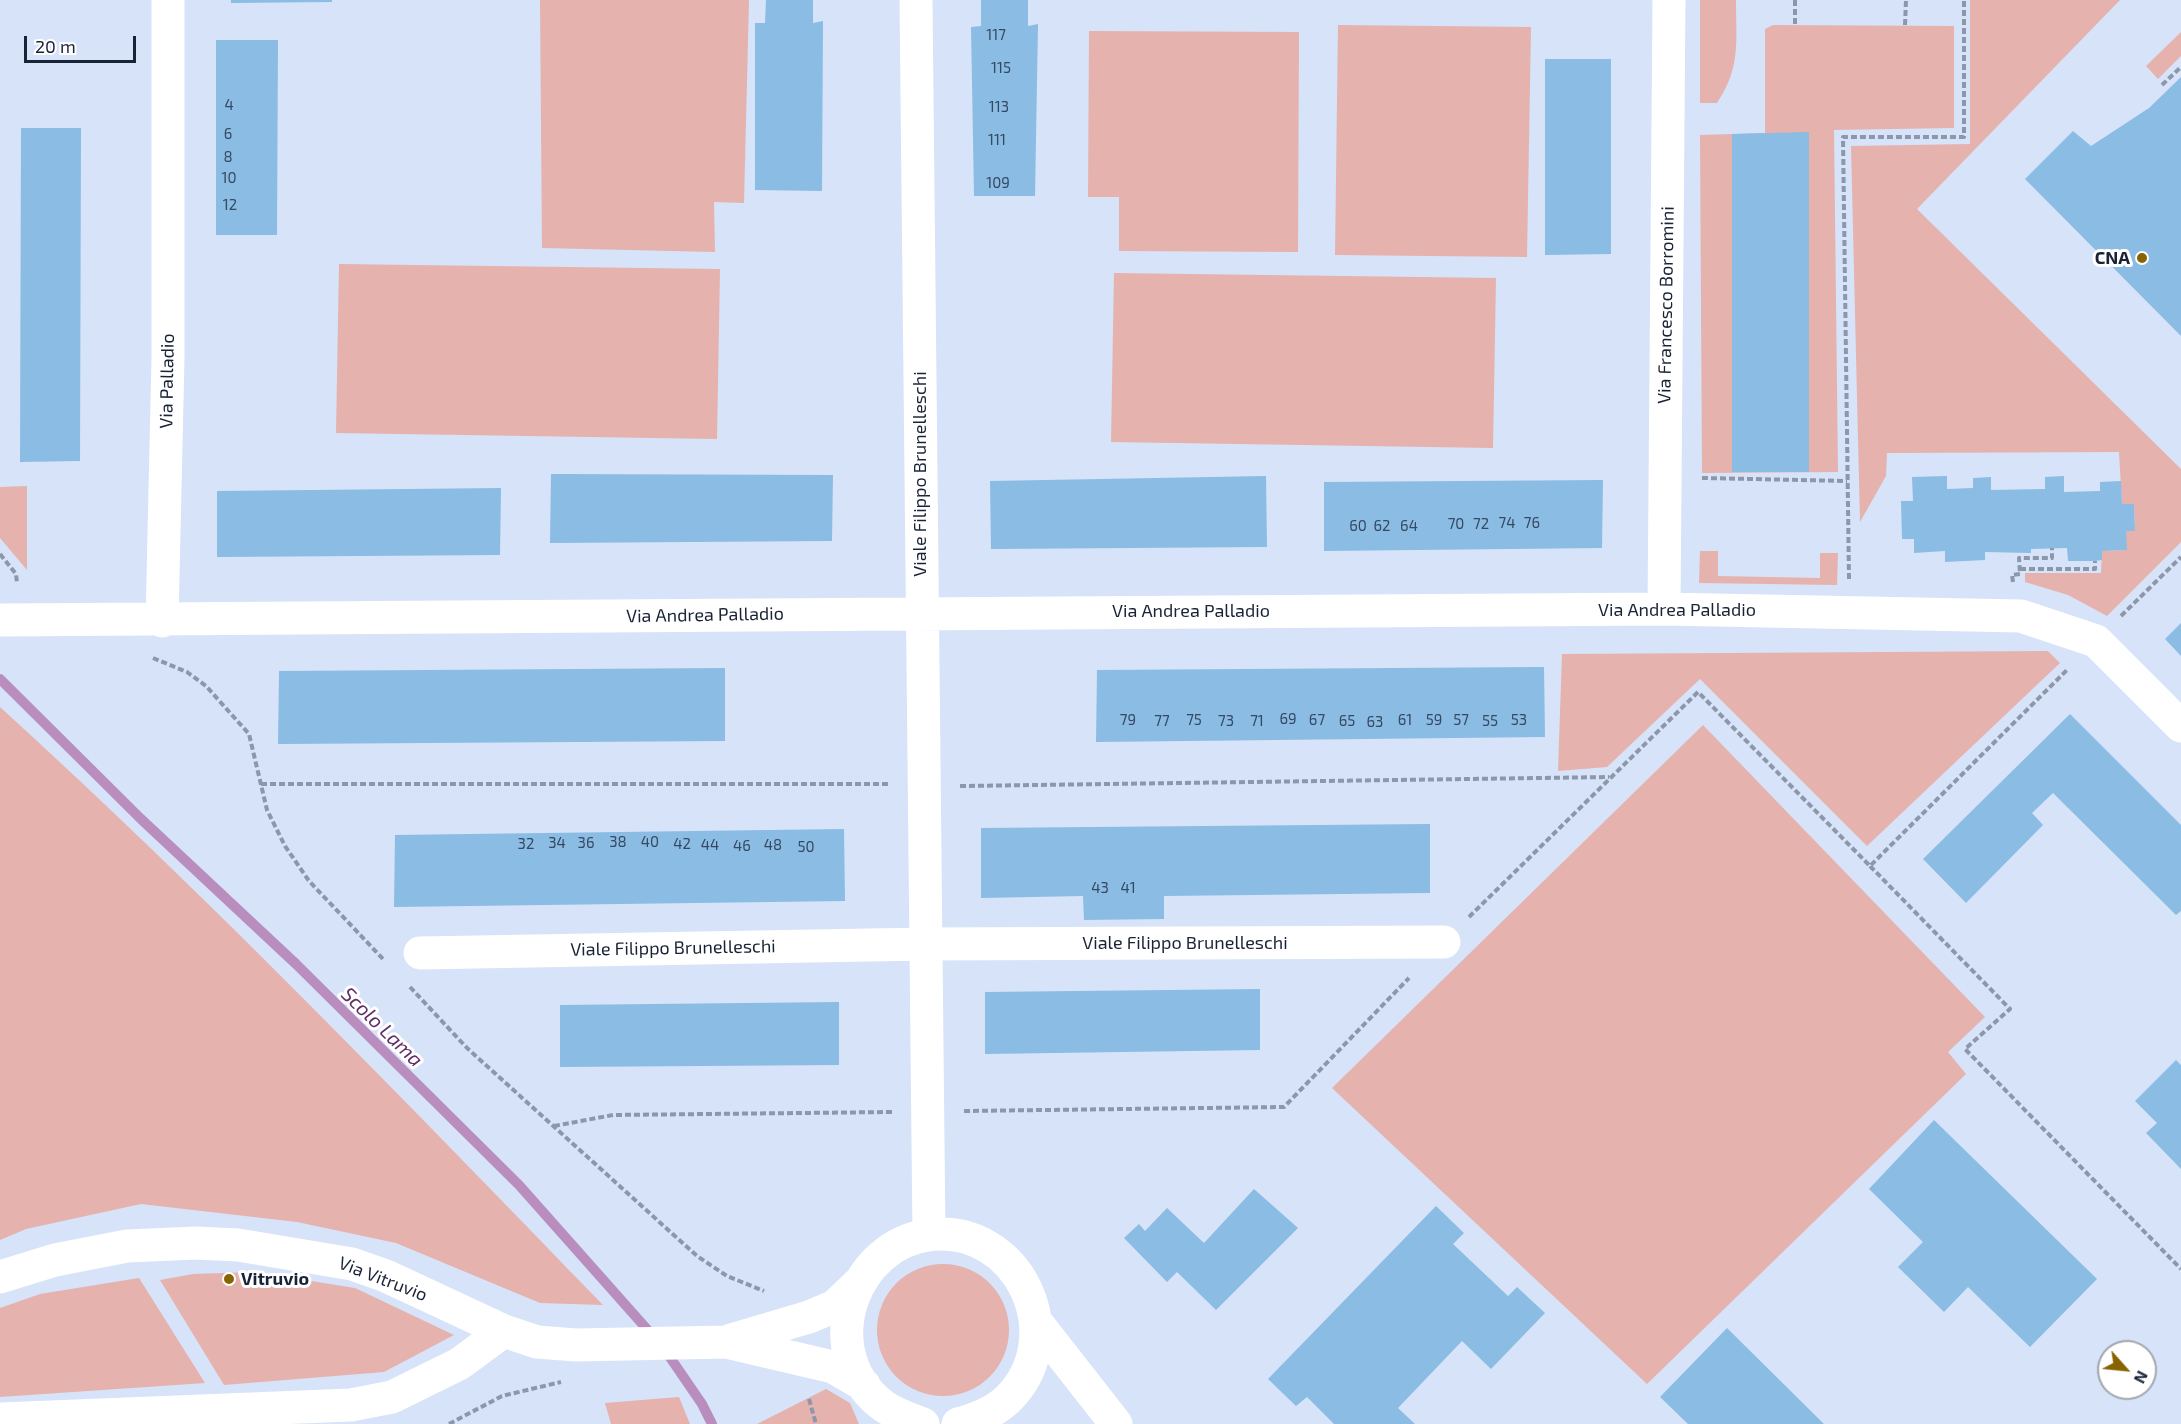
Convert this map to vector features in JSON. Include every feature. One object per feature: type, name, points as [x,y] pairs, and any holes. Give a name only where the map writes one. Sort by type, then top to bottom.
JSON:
[{"type":"street","name":"Via Palladio","points":[[162,621],[168,358],[168,0]]},
{"type":"street","name":"Via Francesco Borromini","points":[[1664,609],[1669,0]]},
{"type":"street","name":"Viale Filippo Brunelleschi","points":[[916,1],[928,1235]]},
{"type":"street","name":"Via Andrea Palladio","points":[[162,621],[921,612],[1664,609],[2021,616],[2096,641],[2181,726]]},
{"type":"street","points":[[10,620],[162,621]]},
{"type":"street","name":"Viale Filippo Brunelleschi","points":[[420,953],[926,944],[1444,942]]},
{"type":"street","points":[[923,1424],[896,1414],[871,1395],[854,1370],[846,1341],[848,1311],[858,1284],[877,1261],[901,1244],[928,1235],[960,1236],[989,1247],[1013,1267],[1029,1293],[1037,1323],[1034,1351],[1024,1378],[1006,1401],[983,1417],[958,1424]]},
{"type":"street","name":"Via Vitruvio","points":[[0,1277],[55,1260],[127,1246],[196,1243],[238,1245],[352,1264],[386,1276],[504,1331],[537,1341],[576,1345],[719,1342],[833,1367],[864,1385]]},
{"type":"street","name":"Via Vitruvio","points":[[719,1342],[808,1317],[835,1306],[858,1284]]},
{"type":"street","points":[[1037,1323],[1116,1424]]},
{"type":"street","points":[[0,1419],[351,1405],[392,1397],[459,1364],[504,1331]]},
{"type":"path","points":[[1795,0],[1795,25]]},
{"type":"path","points":[[1905,25],[1906,0]]},
{"type":"path","points":[[1850,612],[1843,137],[1964,137],[1964,0]]},
{"type":"path","points":[[2163,85],[2181,67]]},
{"type":"path","points":[[1702,478],[1847,481]]},
{"type":"path","points":[[2013,582],[2012,575],[2020,574],[2019,558],[2052,558],[2052,548]]},
{"type":"path","points":[[1870,866],[2181,557]]},
{"type":"path","points":[[2020,569],[2095,568],[2095,561]]},
{"type":"path","points":[[554,1126],[613,1115],[1284,1107],[1444,942],[1698,692],[2010,1009],[1965,1049],[2181,1269]]},
{"type":"path","points":[[449,1424],[502,1396],[572,1379]]},
{"type":"shaded area","points":[[540,0],[749,0],[744,203],[714,202],[715,252],[542,248]]},
{"type":"shaded area","points":[[1700,0],[1736,0],[1734,66],[1725,90],[1717,103],[1700,103]]},
{"type":"shaded area","points":[[1970,0],[2120,0],[1917,209],[2181,469],[2181,542],[2107,616],[2068,595],[2025,582],[2025,573],[2101,573],[2102,551],[2126,550],[2126,531],[2135,531],[2134,505],[2122,504],[2119,452],[1887,453],[1886,476],[1860,522],[1851,146],[1970,144]]},
{"type":"shaded area","points":[[1338,25],[1531,27],[1527,257],[1335,255]]},
{"type":"shaded area","points":[[1773,25],[1954,26],[1954,128],[1834,130],[1838,472],[1702,473],[1700,135],[1765,133],[1765,29]]},
{"type":"shaded area","points":[[1089,31],[1299,32],[1298,252],[1119,251],[1119,197],[1088,197]]},
{"type":"shaded area","points":[[2181,32],[2181,56],[2158,79],[2146,66]]},
{"type":"shaded area","points":[[339,264],[720,269],[717,439],[336,433]]},
{"type":"shaded area","points":[[1114,273],[1496,278],[1493,448],[1111,442]]},
{"type":"shaded area","points":[[27,486],[27,570],[0,538],[0,487]]},
{"type":"shaded area","points":[[1700,551],[1718,551],[1718,576],[1820,578],[1820,553],[1838,553],[1837,585],[1699,583]]},
{"type":"shaded area","points":[[2048,651],[2060,663],[1867,846],[1700,679],[1607,767],[1558,771],[1562,654]]},
{"type":"shaded area","points":[[0,707],[155,852],[231,927],[603,1305],[540,1303],[396,1243],[297,1222],[141,1204],[26,1229],[0,1240]]},
{"type":"shaded area","points":[[1703,725],[1985,1017],[1948,1052],[1966,1074],[1647,1384],[1332,1088]]},
{"type":"shaded area","points":[[943,1264],[968,1269],[990,1283],[1004,1305],[1009,1330],[1004,1355],[990,1377],[968,1391],[943,1396],[918,1391],[896,1377],[882,1355],[877,1330],[882,1305],[896,1283],[918,1269]]},
{"type":"shaded area","points":[[255,1272],[355,1288],[454,1335],[384,1372],[224,1385],[160,1280],[193,1274]]},
{"type":"shaded area","points":[[139,1278],[205,1383],[0,1397],[0,1308],[40,1294]]},
{"type":"shaded area","points":[[826,1389],[850,1403],[859,1424],[757,1424]]},
{"type":"shaded area","points":[[679,1397],[690,1424],[611,1424],[605,1403]]},
{"type":"building","points":[[231,0],[332,0],[332,2],[231,3]]},
{"type":"building","points":[[766,0],[813,0],[813,23],[823,21],[822,191],[755,190],[755,23],[765,23]]},
{"type":"building","points":[[981,0],[1028,0],[1028,26],[1038,24],[1035,196],[974,196],[971,27],[981,26]]},
{"type":"building","points":[[216,40],[278,40],[277,235],[216,235]]},
{"type":"building","points":[[1545,59],[1611,59],[1611,254],[1545,255]]},
{"type":"building","name":"CNA","points":[[2181,77],[2181,336],[2025,179],[2073,131],[2091,146],[2149,108]]},
{"type":"building","points":[[21,128],[81,128],[80,461],[20,462]]},
{"type":"building","points":[[1809,132],[1809,472],[1732,472],[1732,134]]},
{"type":"building","points":[[551,474],[833,475],[832,541],[550,543]]},
{"type":"building","points":[[1266,476],[1267,547],[991,549],[990,481]]},
{"type":"building","points":[[1947,476],[1947,489],[1973,488],[1973,478],[1991,477],[1991,490],[2045,489],[2045,477],[2064,476],[2064,492],[2100,491],[2100,482],[2121,481],[2122,504],[2134,504],[2135,531],[2126,531],[2127,550],[2102,551],[2102,560],[2095,561],[2068,561],[2067,548],[2031,549],[2031,553],[1985,552],[1985,560],[1945,562],[1945,551],[1914,553],[1914,539],[1902,539],[1901,501],[1913,501],[1912,477]]},
{"type":"building","points":[[1603,480],[1602,548],[1324,551],[1324,482]]},
{"type":"building","points":[[501,488],[500,555],[217,557],[217,491]]},
{"type":"building","points":[[2181,623],[2181,656],[2165,639]]},
{"type":"building","points":[[1544,667],[1545,737],[1096,742],[1097,670]]},
{"type":"building","points":[[725,668],[725,741],[278,744],[279,671]]},
{"type":"building","points":[[2070,714],[2181,825],[2181,911],[2176,915],[2053,793],[2032,813],[2043,825],[1966,903],[1923,859]]},
{"type":"building","points":[[1430,824],[1430,893],[1164,896],[1164,919],[1084,920],[1083,896],[981,898],[981,828]]},
{"type":"building","points":[[844,829],[845,901],[394,907],[395,835]]},
{"type":"building","points":[[1260,989],[1260,1050],[985,1054],[985,992]]},
{"type":"building","points":[[839,1002],[839,1065],[560,1067],[560,1005]]},
{"type":"building","points":[[2176,1060],[2181,1065],[2181,1169],[2146,1133],[2157,1123],[2135,1101]]},
{"type":"building","points":[[1934,1120],[2097,1279],[2030,1347],[1968,1287],[1944,1312],[1898,1267],[1923,1242],[1869,1189]]},
{"type":"building","points":[[1254,1189],[1298,1228],[1216,1310],[1177,1272],[1167,1282],[1124,1238],[1139,1224],[1145,1231],[1167,1208],[1204,1243]]},
{"type":"building","points":[[1436,1206],[1464,1233],[1453,1244],[1508,1296],[1517,1287],[1545,1313],[1491,1369],[1462,1341],[1398,1408],[1415,1424],[1334,1424],[1307,1397],[1296,1406],[1268,1379]]},
{"type":"building","points":[[1727,1328],[1824,1424],[1688,1424],[1660,1397]]},
{"type":"waterway","name":"Scolo Lama","points":[[0,679],[141,819],[296,964],[519,1185],[653,1336]]},
{"type":"waterway","name":"Scolo Lama","points":[[665,1350],[702,1404],[712,1424]]},
{"type":"place","name":"CNA","points":[[2142,258]]},
{"type":"place","name":"Vitruvio","points":[[229,1279]]}]
